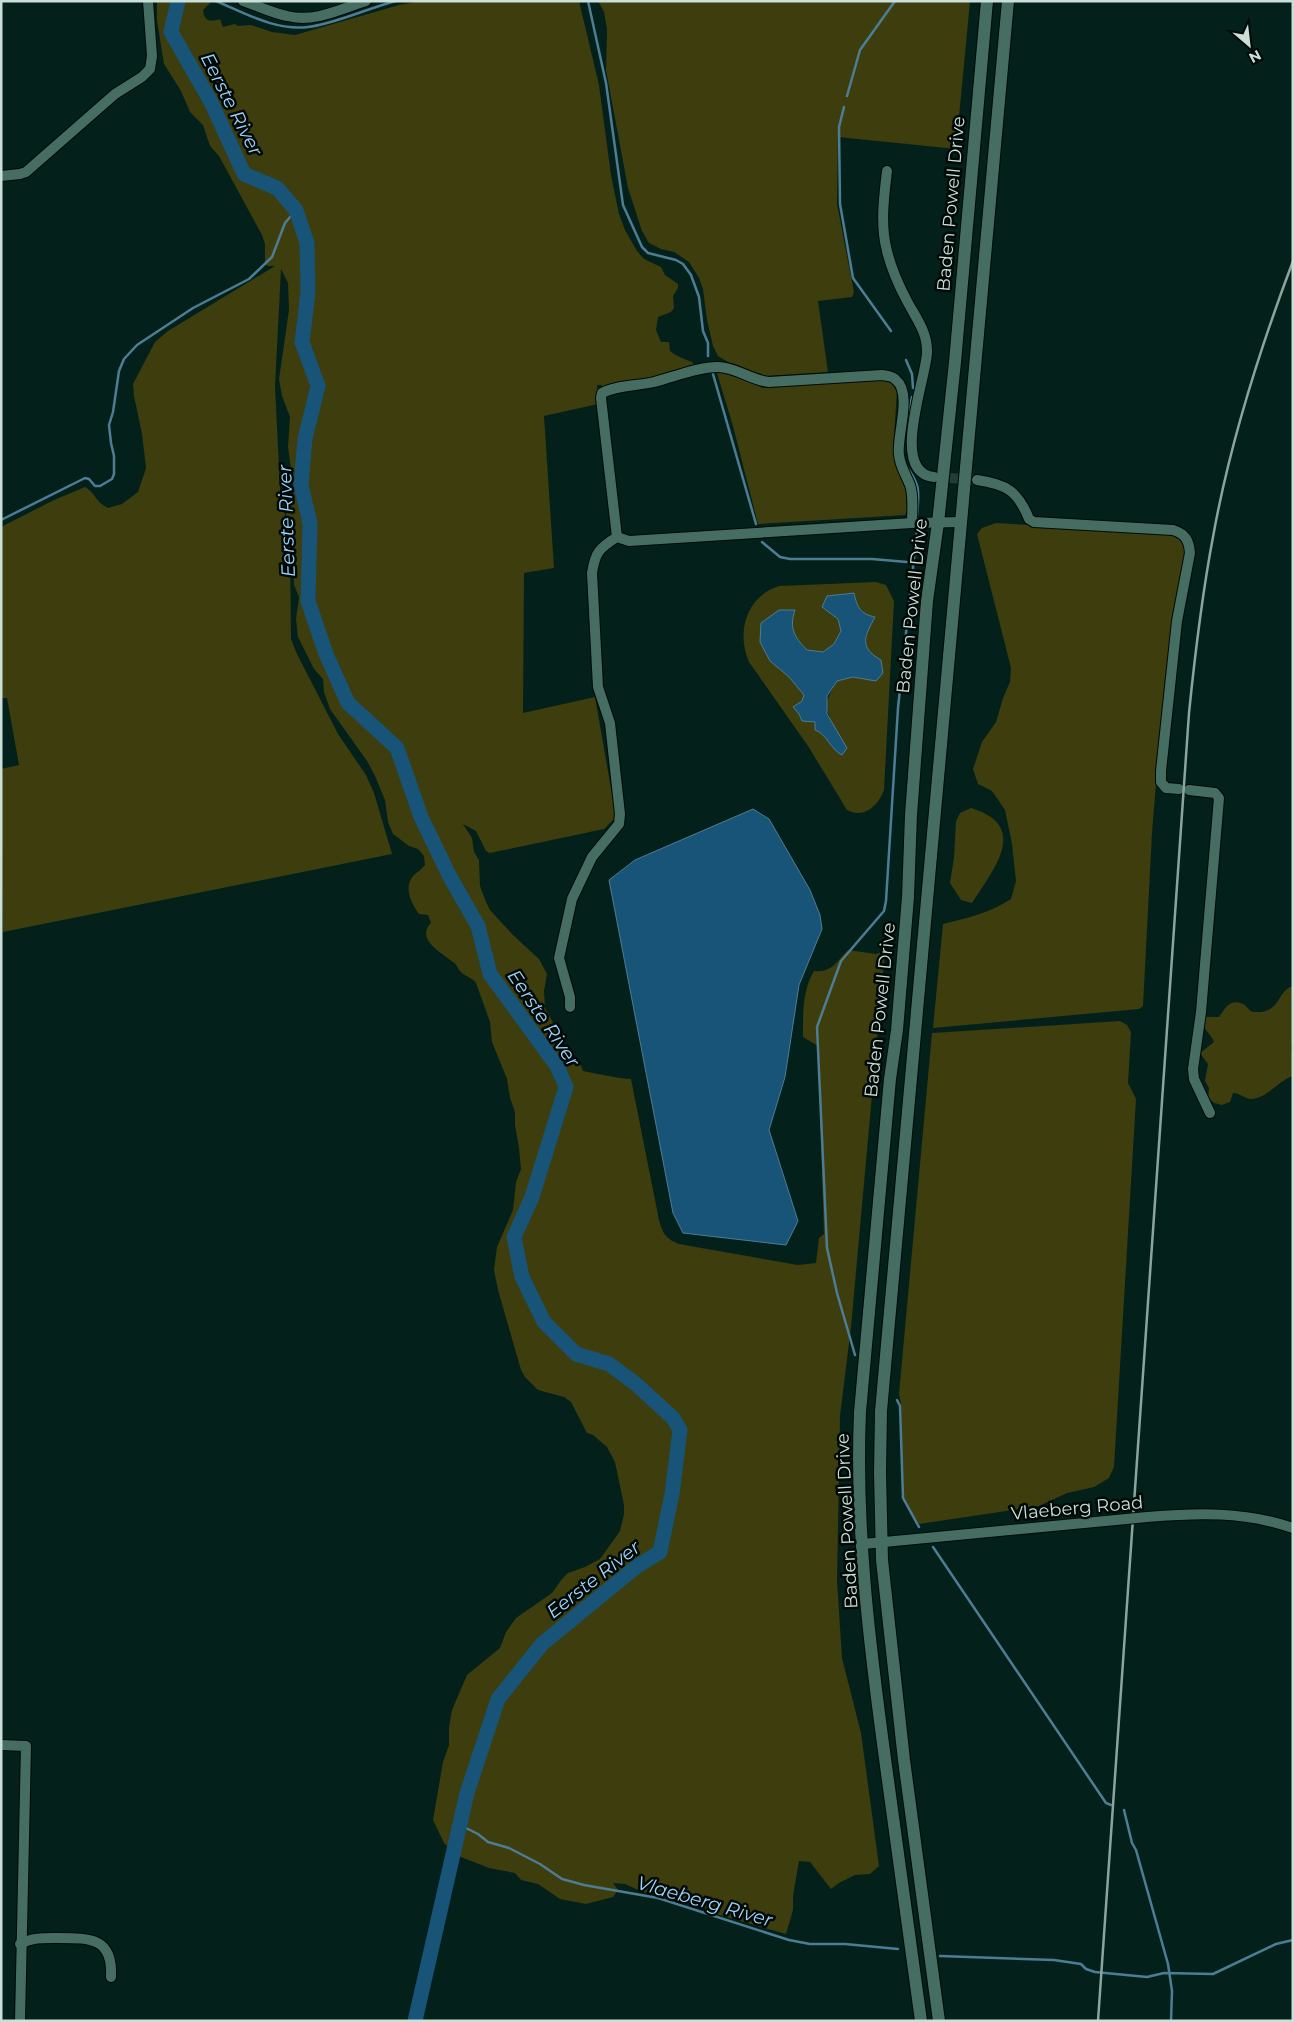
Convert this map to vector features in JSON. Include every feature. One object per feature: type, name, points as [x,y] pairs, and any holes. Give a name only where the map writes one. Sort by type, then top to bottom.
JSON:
[{"type":"main road","name":"Baden Powell Drive","points":[[921,2021],[879,1717],[862,1544],[859,1463],[860,1412],[908,897],[911,815],[927,601],[938,523],[987,1]]},
{"type":"main road","name":"Baden Powell Drive","points":[[939,2021],[904,1760],[881,1542],[880,1472],[884,1382],[1008,1]]},
{"type":"street","points":[[1,176],[26,172],[115,94],[142,77],[150,69],[152,56],[148,1]]},
{"type":"street","points":[[250,2],[271,12],[301,18],[324,15],[366,1]]},
{"type":"street","points":[[886,171],[883,211],[887,252],[906,300],[927,340],[927,354],[912,433],[912,453],[918,469],[926,476],[934,477]]},
{"type":"street","points":[[617,537],[602,394],[717,367],[731,369],[756,380],[769,382],[882,375],[897,380],[901,387],[903,399],[901,433],[898,445],[899,458],[910,487],[912,523]]},
{"type":"street","points":[[901,387],[910,390],[918,399]]},
{"type":"street","points":[[977,480],[1001,484],[1016,494],[1024,505],[1029,519],[1034,522],[1173,530],[1183,534],[1190,543],[1190,553],[1177,621],[1161,782],[1166,788],[1214,793],[1219,798],[1201,1012],[1194,1068],[1194,1079],[1210,1113]]},
{"type":"street","points":[[617,537],[629,541],[912,523],[962,522]]},
{"type":"street","points":[[570,1008],[570,997],[559,958],[572,899],[592,857],[619,824],[620,814],[610,723],[598,688],[592,573],[595,555],[606,544],[617,537]]},
{"type":"street","name":"Vlaeberg Road","points":[[862,1544],[1200,1513],[1256,1518],[1293,1528]]},
{"type":"street","points":[[1,1745],[26,1746],[20,1944],[20,2021]]},
{"type":"street","points":[[20,1944],[34,1938],[90,1938],[100,1943],[107,1950],[112,1965],[111,1977]]},
{"type":"shaded area","points":[[157,1],[212,1],[203,10],[205,17],[211,21],[220,19],[223,27],[235,24],[238,26],[251,25],[272,32],[295,35],[399,5],[421,1],[579,1],[599,85],[611,175],[619,214],[625,230],[637,251],[644,259],[661,267],[665,275],[678,284],[678,288],[673,296],[674,308],[671,312],[658,317],[656,330],[661,342],[669,342],[670,351],[692,362],[694,365],[661,377],[603,387],[597,385],[598,404],[544,416],[554,568],[524,573],[523,713],[595,697],[616,817],[604,829],[490,853],[486,851],[476,831],[463,824],[472,838],[474,852],[479,860],[480,886],[490,910],[539,959],[547,974],[544,991],[545,1008],[556,1028],[560,1045],[565,1053],[580,1063],[583,1071],[631,1079],[659,1220],[666,1235],[679,1244],[798,1265],[816,1263],[819,1238],[824,1234],[818,1046],[803,1037],[805,995],[814,971],[830,968],[848,950],[876,954],[885,951],[851,1327],[840,1416],[837,1581],[842,1658],[861,1733],[879,1866],[870,1874],[855,1875],[831,1889],[810,1862],[799,1861],[793,1896],[793,1910],[786,1934],[716,1914],[693,1903],[688,1904],[658,1894],[643,1892],[625,1884],[613,1883],[618,1890],[613,1897],[586,1904],[560,1899],[538,1884],[521,1880],[515,1873],[489,1868],[456,1855],[444,1843],[433,1820],[443,1762],[449,1745],[449,1727],[452,1710],[467,1675],[500,1648],[506,1632],[516,1618],[552,1593],[568,1573],[600,1559],[620,1531],[624,1505],[615,1462],[607,1447],[593,1435],[587,1433],[571,1402],[564,1397],[538,1390],[521,1370],[494,1270],[497,1247],[513,1210],[516,1182],[521,1169],[515,1112],[510,1098],[507,1079],[492,1042],[490,1022],[473,979],[462,973],[454,963],[437,950],[428,940],[426,935],[427,929],[431,923],[428,915],[419,914],[411,901],[409,891],[410,881],[413,876],[425,865],[424,856],[418,849],[409,846],[393,834],[388,822],[385,800],[375,776],[367,761],[330,709],[324,692],[323,679],[314,669],[298,637],[296,619],[299,597],[294,585],[292,538],[286,515],[287,506],[292,499],[294,491],[288,447],[290,417],[282,396],[279,379],[289,310],[288,283],[281,269],[275,386],[280,488],[290,543],[291,639],[338,734],[366,775],[374,793],[392,854],[3,932],[1,769],[19,765],[7,698],[1,698],[1,527],[54,500],[85,487],[100,503],[108,508],[122,504],[138,492],[146,468],[133,384],[155,342],[168,331],[275,266],[265,264],[265,244],[262,235],[219,156],[210,146],[203,125],[190,112],[181,91],[164,64],[157,20]]},
{"type":"shaded area","points":[[598,1],[970,1],[956,149],[838,137],[837,204],[854,292],[852,297],[818,301],[828,372],[766,376],[731,364],[718,356],[713,346],[703,289],[699,278],[689,262],[674,252],[661,249],[649,243],[642,231],[628,188],[606,70],[607,29],[604,12]]},
{"type":"shaded area","points":[[717,373],[733,376],[763,388],[885,379],[894,383],[897,390],[893,453],[906,490],[907,511],[905,515],[758,524],[733,426]]},
{"type":"shaded area","points":[[996,523],[1176,534],[1187,547],[1157,771],[1143,1006],[1139,1009],[933,1028],[943,924],[978,914],[1003,904],[1011,899],[1016,881],[1012,844],[1005,810],[992,791],[978,784],[973,769],[982,742],[996,722],[1010,682],[1011,668],[977,534],[982,528]]},
{"type":"shaded area","points":[[876,582],[886,585],[894,601],[884,790],[874,806],[865,812],[859,813],[847,810],[808,746],[749,662],[745,651],[744,639],[747,617],[759,598],[779,586]],"holes":[[[854,593],[857,607],[865,615],[868,631],[865,643],[870,654],[863,679],[853,677],[837,681],[833,688],[827,706],[829,716],[836,730],[809,720],[802,721],[799,714],[804,695],[789,677],[770,661],[795,610],[793,627],[799,641],[807,650],[823,652],[834,644],[841,631],[838,619],[822,607],[827,596]]]},
{"type":"shaded area","points":[[971,808],[989,816],[999,826],[1003,837],[1002,850],[997,863],[972,903],[961,900],[950,883],[954,858],[956,821],[960,813]]},
{"type":"shaded area","points":[[1293,986],[1293,1043],[1291,1048],[1293,1076],[1263,1096],[1249,1099],[1233,1093],[1230,1102],[1222,1105],[1214,1103],[1208,1097],[1209,1088],[1205,1081],[1208,1064],[1200,1053],[1214,1042],[1204,1027],[1206,1017],[1219,1017],[1228,1005],[1234,1002],[1243,1004],[1253,1012],[1262,1012],[1274,1006],[1284,992]]},
{"type":"shaded area","points":[[1120,1021],[1127,1025],[1131,1032],[1128,1083],[1136,1099],[1114,1467],[1109,1478],[1094,1487],[1067,1493],[1039,1506],[919,1524],[903,1499],[901,1404],[899,1394],[932,1033]]},
{"type":"water","points":[[854,593],[860,609],[866,614],[875,617],[866,636],[866,646],[881,660],[883,673],[876,681],[853,677],[837,681],[827,696],[827,714],[847,748],[842,755],[834,749],[823,735],[815,730],[815,722],[802,721],[793,707],[802,701],[804,695],[789,677],[770,661],[760,642],[761,623],[779,610],[795,610],[793,627],[799,641],[807,650],[823,652],[834,644],[841,631],[838,619],[822,607],[827,596]]},
{"type":"water","points":[[753,809],[769,819],[810,890],[820,915],[822,929],[799,985],[785,1077],[769,1130],[798,1221],[786,1245],[683,1233],[673,1213],[609,880],[635,860]]},
{"type":"waterway","name":"Eerste River","points":[[178,1],[171,32],[211,102],[244,174],[277,188],[296,210],[307,243],[308,292],[302,342],[318,386],[305,439],[301,485],[310,523],[308,601],[326,654],[348,703],[397,748],[421,817],[449,875],[478,926],[490,974],[557,1066],[566,1087],[532,1197],[514,1237],[522,1277],[544,1322],[576,1354],[609,1364],[636,1384],[673,1418],[680,1430],[672,1494],[660,1552],[636,1567],[542,1644],[498,1699],[467,1793],[415,2021]]},
{"type":"waterway","points":[[216,1],[260,20],[296,28],[329,23],[396,1]]},
{"type":"waterway","points":[[588,1],[606,83],[623,205],[642,247],[648,253],[676,260],[683,264],[691,275],[699,297],[703,331],[708,343],[708,356]]},
{"type":"waterway","points":[[847,96],[860,50],[895,1]]},
{"type":"waterway","points":[[844,107],[839,127],[840,204],[853,278],[891,331]]},
{"type":"waterway","points":[[1,520],[85,478],[89,479],[95,486],[100,486],[112,479],[114,474],[114,456],[109,425],[113,412],[119,371],[124,359],[137,345],[193,308],[249,279],[272,257],[285,223],[296,210]]},
{"type":"waterway","points":[[906,360],[912,374],[913,388]]},
{"type":"waterway","points":[[713,374],[756,524]]},
{"type":"waterway","points":[[907,421],[912,397]]},
{"type":"waterway","points":[[906,466],[917,484],[917,516]]},
{"type":"waterway","points":[[855,1355],[837,1293],[827,1248],[817,1027],[841,961],[884,911],[898,708],[917,530]]},
{"type":"waterway","points":[[762,542],[780,557],[790,559],[872,559],[907,562]]},
{"type":"waterway","points":[[897,1400],[900,1406],[903,1498],[919,1527]]},
{"type":"waterway","points":[[933,1547],[1106,1803],[1111,1805]]},
{"type":"waterway","points":[[1124,1810],[1168,1964],[1172,1991],[1171,2021]]},
{"type":"waterway","name":"Vlaeberg River","points":[[460,1825],[478,1834],[488,1842],[509,1848],[540,1864],[562,1879],[584,1885],[658,1898],[789,1940],[810,1944],[845,1944],[898,1949]]},
{"type":"waterway","name":"Vlaeberg River","points":[[940,1956],[1054,1960],[1081,1964],[1086,1969],[1095,1972],[1147,1977],[1164,1973],[1213,1974],[1276,1944],[1293,1940]]},
{"type":"tunnel","points":[[935,477],[977,480]]},
{"type":"railway","points":[[1098,2021],[1189,713],[1202,603],[1228,466],[1257,363],[1293,261]]}]
